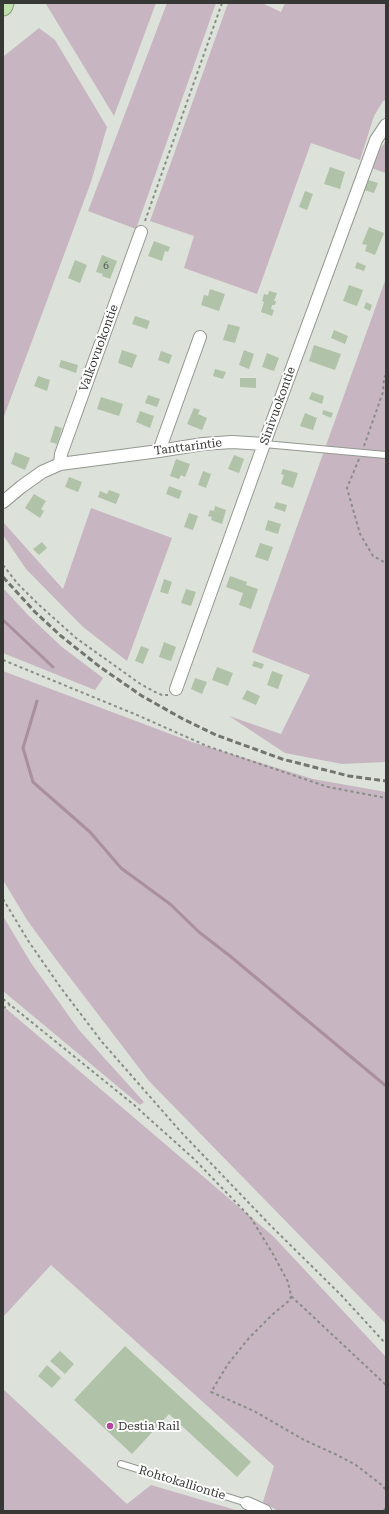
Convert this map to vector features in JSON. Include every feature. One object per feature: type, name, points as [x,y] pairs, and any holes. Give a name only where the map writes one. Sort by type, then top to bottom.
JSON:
[{"type":"street","name":"Sinivuokontie","points":[[176,689],[368,160],[376,140],[386,125]]},
{"type":"street","name":"Valkovuokontie","points":[[60,464],[61,454],[141,232]]},
{"type":"street","points":[[159,451],[200,337]]},
{"type":"street","name":"Tanttarintie","points":[[3,502],[42,472],[60,464],[203,444],[232,442],[264,444]]},
{"type":"street","name":"Rohtokalliontie","points":[[246,1503],[265,1511]]},
{"type":"lane","name":"Tanttarintie","points":[[264,444],[386,456]]},
{"type":"lane","name":"Rohtokalliontie","points":[[122,1464],[246,1503]]},
{"type":"path","points":[[141,232],[222,3]]},
{"type":"path","points":[[386,375],[383,392],[347,488],[360,534],[373,556],[386,563]]},
{"type":"path","points":[[3,565],[17,583],[76,638],[139,683],[153,691],[162,695],[170,695],[176,689]]},
{"type":"path","points":[[3,660],[137,715],[207,746],[328,787],[386,798]]},
{"type":"path","points":[[3,899],[29,942],[61,988],[102,1042],[125,1069],[181,1132],[270,1225],[341,1295],[386,1344]]},
{"type":"path","points":[[3,999],[133,1104],[194,1159],[226,1191],[251,1218],[288,1282],[291,1296],[386,1385]]},
{"type":"path","points":[[3,1008],[10,1005]]},
{"type":"path","points":[[291,1296],[290,1300],[272,1314],[249,1338],[228,1364],[211,1392],[254,1411],[304,1440],[356,1465],[383,1486],[386,1491]]},
{"type":"path","points":[[384,1511],[386,1506]]},
{"type":"shaded area","points":[[156,3],[114,116],[46,4]]},
{"type":"shaded area","points":[[167,3],[216,3],[136,229],[88,211]]},
{"type":"shaded area","points":[[228,3],[262,3],[281,12],[285,3],[386,3],[386,100],[383,101],[374,116],[360,160],[311,143],[257,294],[184,268],[194,236],[150,221]]},
{"type":"shaded area","points":[[39,28],[55,40],[107,127],[91,182],[3,419],[3,59],[4,56]]},
{"type":"shaded area","points":[[386,141],[386,173],[371,168],[377,153]]},
{"type":"shaded area","points":[[386,278],[386,762],[342,764],[285,753],[229,716],[281,734],[310,675],[252,652]]},
{"type":"shaded area","points":[[91,508],[172,538],[127,661],[83,627],[26,569],[3,535],[3,522],[63,589]]},
{"type":"shaded area","points":[[3,588],[29,616],[62,647],[103,678],[95,690],[3,653]]},
{"type":"shaded area","points":[[3,671],[189,741],[313,779],[386,792],[386,1324],[149,1081],[27,920],[3,880]]},
{"type":"shaded area","points":[[3,916],[31,963],[79,1030],[144,1102],[140,1105],[3,991]]},
{"type":"shaded area","points":[[3,1006],[273,1236],[386,1357],[386,1511],[278,1511],[263,1502],[274,1466],[51,1265],[3,1317]]},
{"type":"shaded area","points":[[3,1389],[127,1504],[151,1485],[239,1511],[3,1511]]},
{"type":"building","points":[[330,167],[345,172],[340,189],[324,184]]},
{"type":"building","points":[[368,180],[378,183],[374,193],[364,190]]},
{"type":"building","points":[[305,191],[313,194],[307,210],[299,207]]},
{"type":"building","points":[[369,227],[384,233],[375,255],[365,251],[367,245],[362,244]]},
{"type":"building","points":[[154,241],[170,247],[168,252],[165,251],[162,261],[148,256]]},
{"type":"building","points":[[102,255],[117,261],[110,279],[102,276],[103,274],[96,272]]},
{"type":"building","points":[[75,260],[87,265],[80,283],[68,278]]},
{"type":"building","points":[[357,262],[366,266],[364,271],[355,268]]},
{"type":"building","points":[[349,285],[363,290],[357,306],[343,301]]},
{"type":"building","points":[[210,289],[225,294],[219,311],[201,305],[204,295],[208,296]]},
{"type":"building","points":[[269,291],[277,293],[274,301],[276,301],[275,305],[272,305],[271,309],[274,310],[272,316],[261,312],[264,302],[262,301],[264,294],[268,295]]},
{"type":"building","points":[[366,302],[372,305],[370,311],[364,308]]},
{"type":"building","points":[[135,316],[150,321],[147,329],[132,324]]},
{"type":"building","points":[[228,324],[240,327],[235,343],[223,340]]},
{"type":"building","points":[[334,330],[348,336],[345,344],[331,338]]},
{"type":"building","points":[[314,345],[341,354],[335,370],[309,361]]},
{"type":"building","points":[[122,350],[137,355],[132,368],[118,363]]},
{"type":"building","points":[[244,350],[254,354],[249,369],[239,365]]},
{"type":"building","points":[[161,351],[172,355],[169,364],[158,360]]},
{"type":"building","points":[[267,353],[279,358],[274,371],[262,367]]},
{"type":"building","points":[[61,360],[78,365],[76,373],[59,367]]},
{"type":"building","points":[[215,369],[226,372],[223,379],[213,376]]},
{"type":"building","points":[[38,376],[50,380],[47,391],[34,386]]},
{"type":"building","points":[[240,378],[256,378],[256,388],[240,387]]},
{"type":"building","points":[[312,392],[324,396],[322,404],[309,399]]},
{"type":"building","points":[[148,395],[160,399],[157,407],[145,403]]},
{"type":"building","points":[[101,397],[123,404],[119,416],[97,409]]},
{"type":"building","points":[[194,408],[200,410],[198,414],[207,418],[202,430],[187,424]]},
{"type":"building","points":[[323,410],[333,413],[331,418],[322,414]]},
{"type":"building","points":[[140,411],[154,416],[150,428],[136,422]]},
{"type":"building","points":[[305,413],[317,418],[313,430],[300,426]]},
{"type":"building","points":[[55,426],[62,428],[57,444],[50,442]]},
{"type":"building","points":[[15,452],[30,458],[25,470],[11,464]]},
{"type":"building","points":[[234,455],[244,459],[239,473],[228,469]]},
{"type":"building","points":[[176,459],[190,464],[185,477],[181,475],[179,479],[170,476]]},
{"type":"building","points":[[283,469],[298,473],[293,488],[281,484],[284,475],[281,474]]},
{"type":"building","points":[[203,471],[211,474],[206,488],[198,485]]},
{"type":"building","points":[[69,477],[82,482],[78,492],[65,487]]},
{"type":"building","points":[[169,486],[182,491],[179,499],[166,494]]},
{"type":"building","points":[[109,490],[120,494],[116,504],[98,497],[100,491],[107,494]]},
{"type":"building","points":[[34,494],[46,501],[41,509],[44,511],[40,518],[25,508]]},
{"type":"building","points":[[276,502],[287,505],[285,512],[274,508]]},
{"type":"building","points":[[215,506],[226,510],[222,524],[211,520],[212,517],[208,516],[210,510],[214,511]]},
{"type":"building","points":[[189,513],[198,516],[193,530],[184,527]]},
{"type":"building","points":[[268,520],[281,524],[278,534],[265,530]]},
{"type":"building","points":[[42,542],[47,548],[39,555],[33,549]]},
{"type":"building","points":[[260,543],[273,547],[268,561],[255,557]]},
{"type":"building","points":[[230,576],[247,582],[246,585],[258,589],[251,609],[239,605],[243,593],[226,587]]},
{"type":"building","points":[[164,579],[172,582],[168,594],[160,592]]},
{"type":"building","points":[[186,589],[196,592],[191,606],[181,603]]},
{"type":"building","points":[[164,642],[176,647],[171,661],[159,657]]},
{"type":"building","points":[[141,646],[149,649],[143,664],[135,661]]},
{"type":"building","points":[[254,661],[264,664],[262,669],[252,666]]},
{"type":"building","points":[[217,667],[233,673],[228,686],[212,680]]},
{"type":"building","points":[[272,671],[283,675],[278,689],[267,685]]},
{"type":"building","points":[[195,678],[207,682],[202,694],[191,689]]},
{"type":"building","points":[[247,690],[260,696],[256,705],[242,699]]},
{"type":"building","points":[[125,1346],[251,1462],[237,1477],[169,1414],[132,1454],[74,1400]]},
{"type":"building","points":[[60,1351],[74,1364],[65,1374],[50,1361]]},
{"type":"building","points":[[47,1365],[61,1378],[52,1388],[38,1376]]},
{"type":"waterway","points":[[3,620],[53,667]]},
{"type":"waterway","points":[[37,701],[23,748],[33,782],[90,832],[121,868],[170,904],[199,932],[386,1086]]},
{"type":"railway","points":[[3,577],[35,612],[61,636],[100,667],[142,696],[183,719],[216,735],[282,759],[349,776],[386,781]]},
{"type":"place","name":"Destia Rail","points":[[110,1426]]}]
